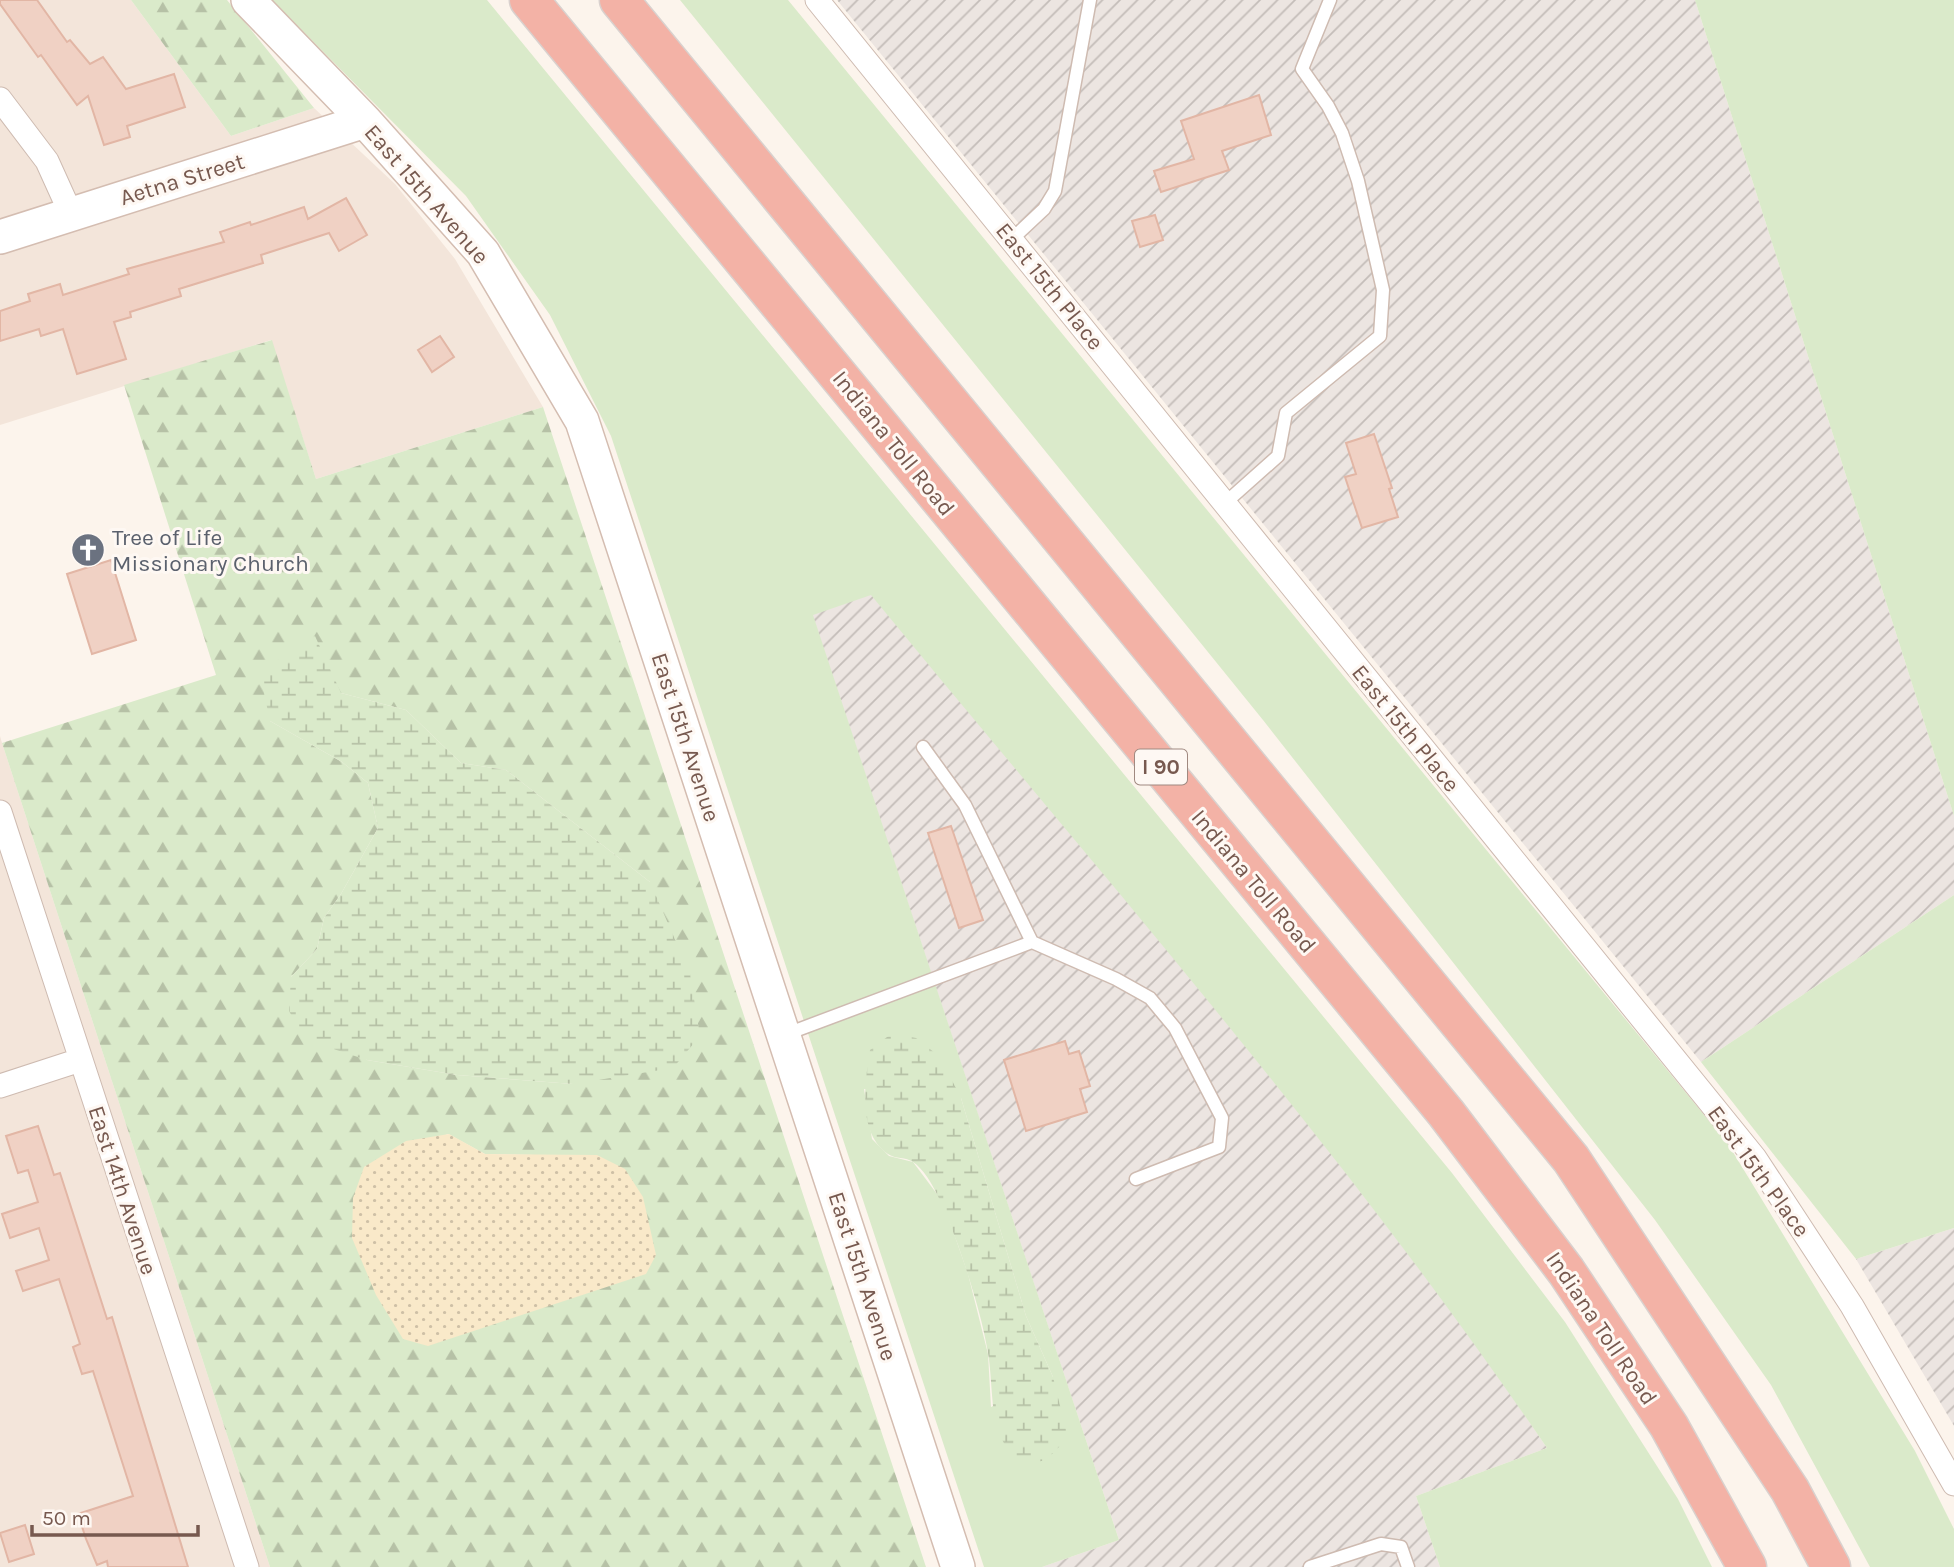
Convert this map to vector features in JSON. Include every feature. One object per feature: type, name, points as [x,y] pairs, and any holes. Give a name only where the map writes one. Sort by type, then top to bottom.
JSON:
[{"type":"highway","name":"Indiana Toll Road","points":[[529,0],[1446,1113],[1566,1270],[1662,1415],[1747,1567]]},
{"type":"highway","points":[[619,0],[1571,1160],[1790,1490],[1831,1567]]},
{"type":"street","name":"East 15th Avenue","points":[[248,0],[365,121],[483,253],[582,421],[958,1567]]},
{"type":"street","name":"East 15th Place","points":[[817,0],[1755,1158],[1852,1306],[1954,1484]]},
{"type":"street","points":[[0,99],[47,161],[71,214]]},
{"type":"street","name":"Aetna Street","points":[[0,237],[365,121]]},
{"type":"street","name":"East 14th Avenue","points":[[0,812],[247,1567]]},
{"type":"street","points":[[0,1086],[80,1060]]},
{"type":"lane","points":[[1012,239],[1044,209],[1055,191],[1090,0]]},
{"type":"lane","points":[[1224,504],[1278,456],[1286,412],[1380,336],[1382,290],[1358,181],[1342,133],[1328,106],[1302,69],[1330,0]]},
{"type":"lane","points":[[923,747],[965,805],[1032,942],[1150,998],[1175,1028],[1222,1118],[1219,1147],[1136,1179]]},
{"type":"lane","points":[[784,1035],[1032,942]]},
{"type":"lane","points":[[1310,1567],[1381,1544],[1401,1547],[1408,1567]]},
{"type":"shaded area","points":[[0,0],[131,0],[231,136],[314,108],[395,184],[455,259],[543,407],[316,479],[271,340],[0,425]]},
{"type":"shaded area","points":[[837,0],[1695,0],[1954,816],[1954,895],[1701,1062]]},
{"type":"shaded area","points":[[871,594],[1152,930],[1321,1140],[1476,1343],[1547,1448],[1416,1496],[1440,1567],[1042,1567],[1119,1540],[812,614]]},
{"type":"shaded area","points":[[0,736],[2,743],[270,1567],[0,1567]]},
{"type":"shaded area","points":[[1954,1228],[1954,1426],[1856,1259]]},
{"type":"green space","points":[[131,0],[227,0],[314,108],[231,136]]},
{"type":"green space","points":[[272,0],[487,0],[1452,1173],[1565,1322],[1678,1499],[1712,1567],[1440,1567],[1416,1496],[1547,1448],[1469,1336],[1304,1120],[871,595],[813,615],[1119,1540],[1042,1567],[984,1567],[611,436],[550,315],[466,196]],"holes":[[[864,1089],[961,1098],[1026,1316],[1053,1377],[991,1407],[988,1354],[968,1274],[943,1202],[913,1162],[889,1156],[872,1139]]]},
{"type":"green space","points":[[680,0],[788,0],[1728,1144],[1915,1451],[1954,1529],[1954,1567],[1870,1567],[1771,1385],[1655,1220],[1263,720]]},
{"type":"green space","points":[[1695,0],[1954,0],[1954,816]]},
{"type":"green space","points":[[272,340],[316,479],[543,407],[926,1567],[270,1567],[2,743],[216,675],[124,385]],"holes":[[[341,693],[406,710],[461,763],[506,770],[650,882],[573,1084],[457,1075],[367,1060],[291,977],[317,949],[324,918],[341,894],[378,828],[368,783],[342,762],[270,721]],[[448,1134],[485,1154],[535,1155],[364,1167]]]},
{"type":"green space","points":[[315,636],[341,693],[406,710],[461,763],[506,770],[650,882],[690,974],[700,1036],[673,1068],[573,1084],[457,1075],[367,1060],[306,1040],[289,1011],[291,977],[317,949],[324,918],[341,894],[378,828],[368,783],[342,762],[270,721],[260,674],[285,654]]},
{"type":"green space","points":[[1954,895],[1954,1228],[1856,1259],[1701,1062]]},
{"type":"green space","points":[[891,1034],[916,1038],[940,1057],[961,1098],[1026,1316],[1053,1377],[1068,1438],[1046,1460],[1023,1465],[1011,1454],[1003,1441],[994,1414],[988,1353],[979,1312],[958,1245],[934,1188],[920,1168],[910,1160],[888,1154],[878,1145],[871,1133],[867,1120],[865,1091],[870,1050]]},
{"type":"sand","points":[[449,1134],[485,1154],[597,1155],[625,1169],[643,1197],[656,1255],[646,1274],[428,1346],[403,1339],[376,1295],[352,1238],[353,1198],[364,1167],[406,1141]]},
{"type":"building","points":[[0,0],[37,0],[67,42],[70,40],[90,64],[103,57],[126,89],[174,74],[185,107],[127,126],[130,137],[104,145],[88,96],[77,105],[41,55],[38,57],[0,4]]},
{"type":"building","points":[[1259,95],[1271,135],[1222,151],[1229,170],[1161,192],[1154,171],[1194,159],[1181,121]]},
{"type":"building","points":[[346,198],[367,235],[339,251],[329,233],[261,255],[263,263],[179,289],[181,296],[130,312],[131,317],[114,322],[126,359],[77,374],[63,329],[41,336],[39,329],[0,341],[0,311],[30,301],[28,294],[60,284],[63,295],[129,274],[127,269],[224,242],[220,232],[250,222],[251,225],[304,207],[308,219]]},
{"type":"building","points":[[1155,215],[1163,240],[1140,247],[1132,221]]},
{"type":"building","points":[[440,336],[454,357],[432,372],[418,350]]},
{"type":"building","points":[[1374,434],[1392,488],[1389,489],[1398,517],[1362,528],[1345,477],[1356,474],[1346,443]]},
{"type":"building","points":[[111,560],[136,640],[92,654],[67,574]]},
{"type":"building","points":[[951,826],[983,920],[959,928],[928,833]]},
{"type":"building","points":[[1065,1041],[1069,1054],[1079,1051],[1090,1086],[1080,1089],[1087,1112],[1026,1131],[1004,1060]]},
{"type":"building","points":[[38,1126],[54,1175],[60,1173],[107,1319],[112,1317],[188,1567],[108,1567],[107,1561],[97,1565],[86,1539],[78,1514],[133,1496],[93,1371],[82,1374],[73,1347],[80,1344],[59,1279],[23,1291],[16,1271],[49,1260],[39,1228],[10,1238],[2,1214],[38,1202],[28,1170],[18,1173],[6,1136]]},
{"type":"building","points":[[25,1525],[34,1554],[9,1562],[0,1533]]},
{"type":"place","name":"Tree of Life Missionary Church","points":[[88,550]]}]
